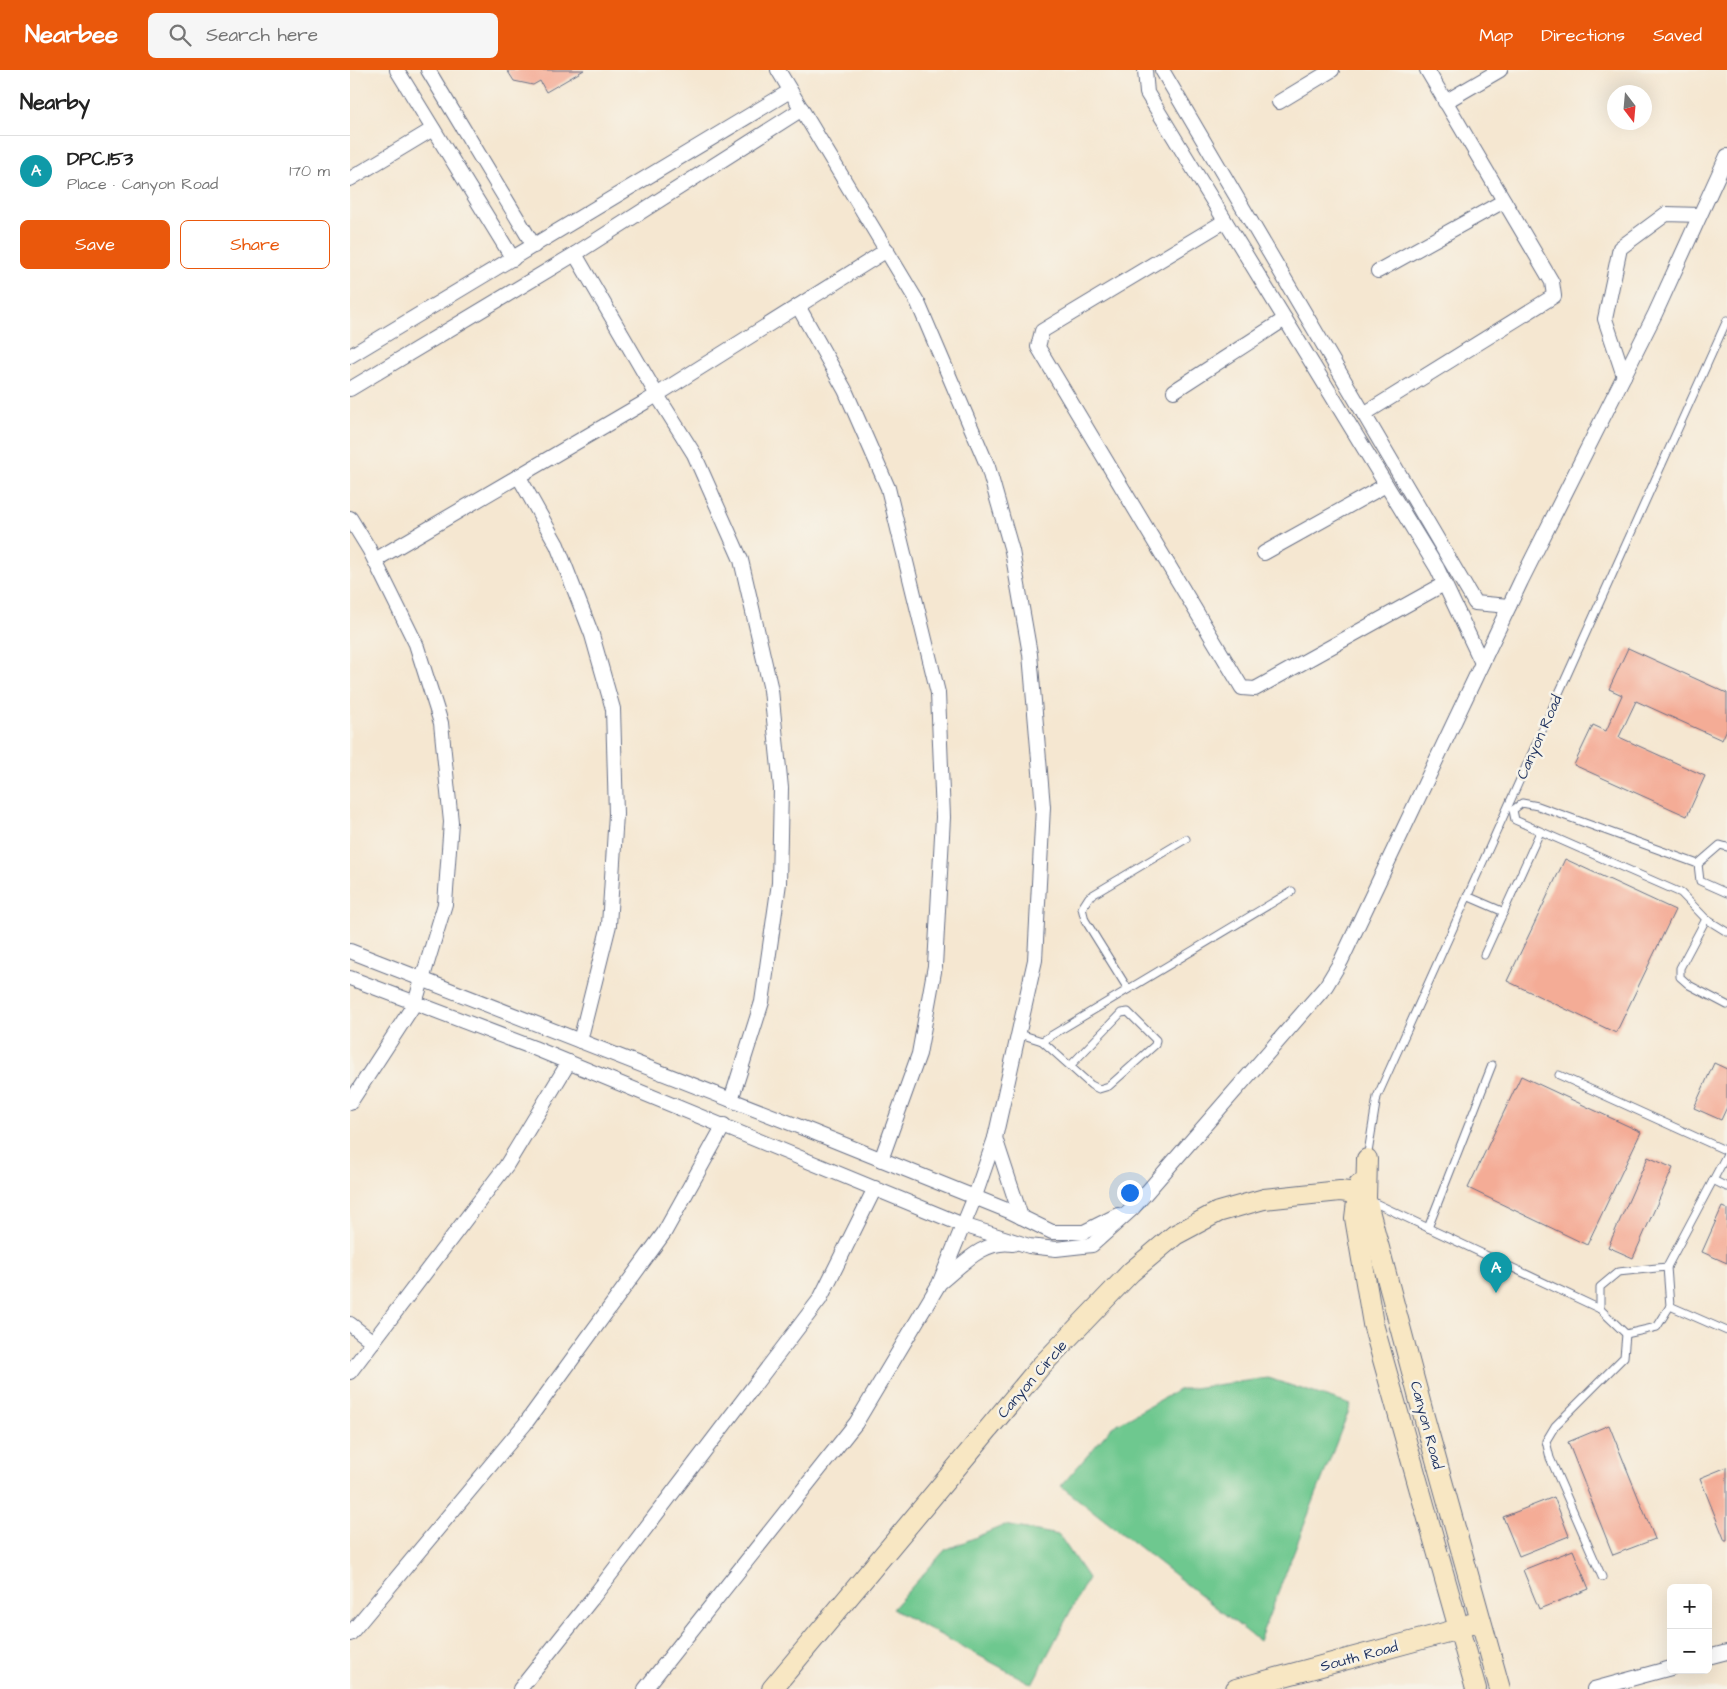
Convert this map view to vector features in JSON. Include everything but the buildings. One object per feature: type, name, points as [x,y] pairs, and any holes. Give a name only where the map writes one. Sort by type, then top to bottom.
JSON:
[{"type":"main road","name":"Canyon Road","points":[[1367,1159],[1355,1218],[1373,1324],[1476,1689]]},
{"type":"main road","name":"Canyon Circle","points":[[772,1689],[1040,1367],[1130,1272],[1175,1235],[1218,1212],[1264,1199],[1340,1191],[1361,1196]]},
{"type":"main road","name":"Canyon Road","points":[[1361,1196],[1500,1689]]},
{"type":"main road","name":"South Road","points":[[1236,1689],[1459,1629],[1480,1618]]},
{"type":"street","points":[[397,70],[513,259]]},
{"type":"street","points":[[428,70],[534,246]]},
{"type":"street","points":[[645,1689],[856,1423],[939,1284],[974,1199],[995,1138],[1017,1033],[1035,960],[1043,807],[1030,654],[1012,551],[988,467],[918,303],[778,70]]},
{"type":"street","points":[[1145,70],[1147,93],[1386,485],[1444,584],[1482,663]]},
{"type":"street","points":[[1162,70],[1475,603],[1509,606]]},
{"type":"street","points":[[1279,102],[1332,70]]},
{"type":"street","points":[[1364,414],[1554,296],[1552,282],[1426,70]]},
{"type":"street","points":[[1445,102],[1500,70]]},
{"type":"street","points":[[350,356],[790,91]]},
{"type":"street","points":[[350,389],[574,254],[802,109]]},
{"type":"street","points":[[350,179],[433,129]]},
{"type":"street","points":[[939,1284],[982,1249],[1004,1243],[1056,1250],[1092,1245],[1132,1208],[1326,986],[1395,850],[1509,606],[1624,376],[1727,156]]},
{"type":"street","points":[[1378,271],[1504,202]]},
{"type":"street","points":[[1624,376],[1605,319],[1620,248],[1666,214],[1700,215]]},
{"type":"street","points":[[1225,220],[1042,331],[1038,347],[1242,688],[1255,689],[1444,584]]},
{"type":"street","points":[[374,560],[657,395],[887,250]]},
{"type":"street","points":[[574,254],[694,454],[741,560],[771,690],[781,788],[779,883],[762,1002],[731,1100]]},
{"type":"street","points":[[798,306],[844,390],[888,488],[938,693],[943,817],[935,966],[919,1054],[881,1160]]},
{"type":"street","points":[[1174,391],[1284,319]]},
{"type":"street","points":[[519,477],[557,545],[592,635],[613,709],[616,814],[608,925],[580,1041]]},
{"type":"street","points":[[1264,553],[1386,485]]},
{"type":"street","points":[[350,518],[374,560],[416,644],[441,723],[451,822],[445,904],[415,1003],[350,1103]]},
{"type":"street","points":[[350,951],[881,1160],[1021,1217],[1052,1232],[1084,1232],[1132,1208]]},
{"type":"street","points":[[350,978],[569,1062],[963,1224],[1028,1246]]},
{"type":"street","points":[[350,1372],[506,1166],[569,1062]]},
{"type":"street","points":[[350,1634],[525,1424],[664,1233],[724,1126]]},
{"type":"street","points":[[995,1138],[1021,1217]]},
{"type":"street","points":[[520,1689],[591,1600],[820,1299],[875,1188]]},
{"type":"street","points":[[350,1324],[373,1342]]},
{"type":"street","points":[[1712,1656],[1727,1652]]},
{"type":"street","points":[[1594,1689],[1667,1669]]},
{"type":"lane","name":"Canyon Road","points":[[1367,1159],[1378,1096],[1727,320]]},
{"type":"lane","points":[[1511,800],[1522,804],[1538,806],[1698,864]]},
{"type":"lane","points":[[1515,820],[1513,810],[1522,804]]},
{"type":"lane","points":[[1504,816],[1681,893],[1706,919],[1727,932]]},
{"type":"lane","points":[[1484,955],[1540,832]]},
{"type":"lane","points":[[1128,989],[1085,920],[1082,908],[1088,897],[1186,838]]},
{"type":"lane","points":[[1698,864],[1720,845],[1727,847]]},
{"type":"lane","points":[[1698,864],[1700,881],[1727,893]]},
{"type":"lane","points":[[1042,1040],[1292,891]]},
{"type":"lane","points":[[1468,896],[1504,912]]},
{"type":"lane","points":[[1706,919],[1680,968],[1680,977],[1689,986],[1727,1005]]},
{"type":"lane","points":[[1017,1033],[1042,1040],[1070,1066],[1092,1085],[1099,1089],[1109,1086],[1155,1045],[1156,1040],[1128,1012],[1121,1013],[1070,1066]]},
{"type":"lane","points":[[1428,1228],[1492,1065]]},
{"type":"lane","points":[[1559,1075],[1727,1153],[1667,1266],[1670,1306],[1657,1327],[1626,1334]]},
{"type":"lane","points":[[1713,1180],[1727,1187]]},
{"type":"lane","points":[[1361,1196],[1600,1309],[1626,1334]]},
{"type":"lane","points":[[1600,1309],[1600,1287],[1618,1272],[1667,1266]]},
{"type":"lane","points":[[1670,1306],[1727,1331]]},
{"type":"lane","points":[[1602,1577],[1550,1458],[1546,1441],[1555,1426],[1624,1357],[1626,1334]]},
{"type":"green space","points":[[1268,1378],[1351,1405],[1259,1641],[1061,1486],[1112,1427],[1178,1390]]},
{"type":"green space","points":[[1005,1525],[1059,1535],[1088,1578],[1032,1684],[892,1609],[945,1550]]},
{"type":"place","name":"DPC.153","points":[[1496,1293]]}]
